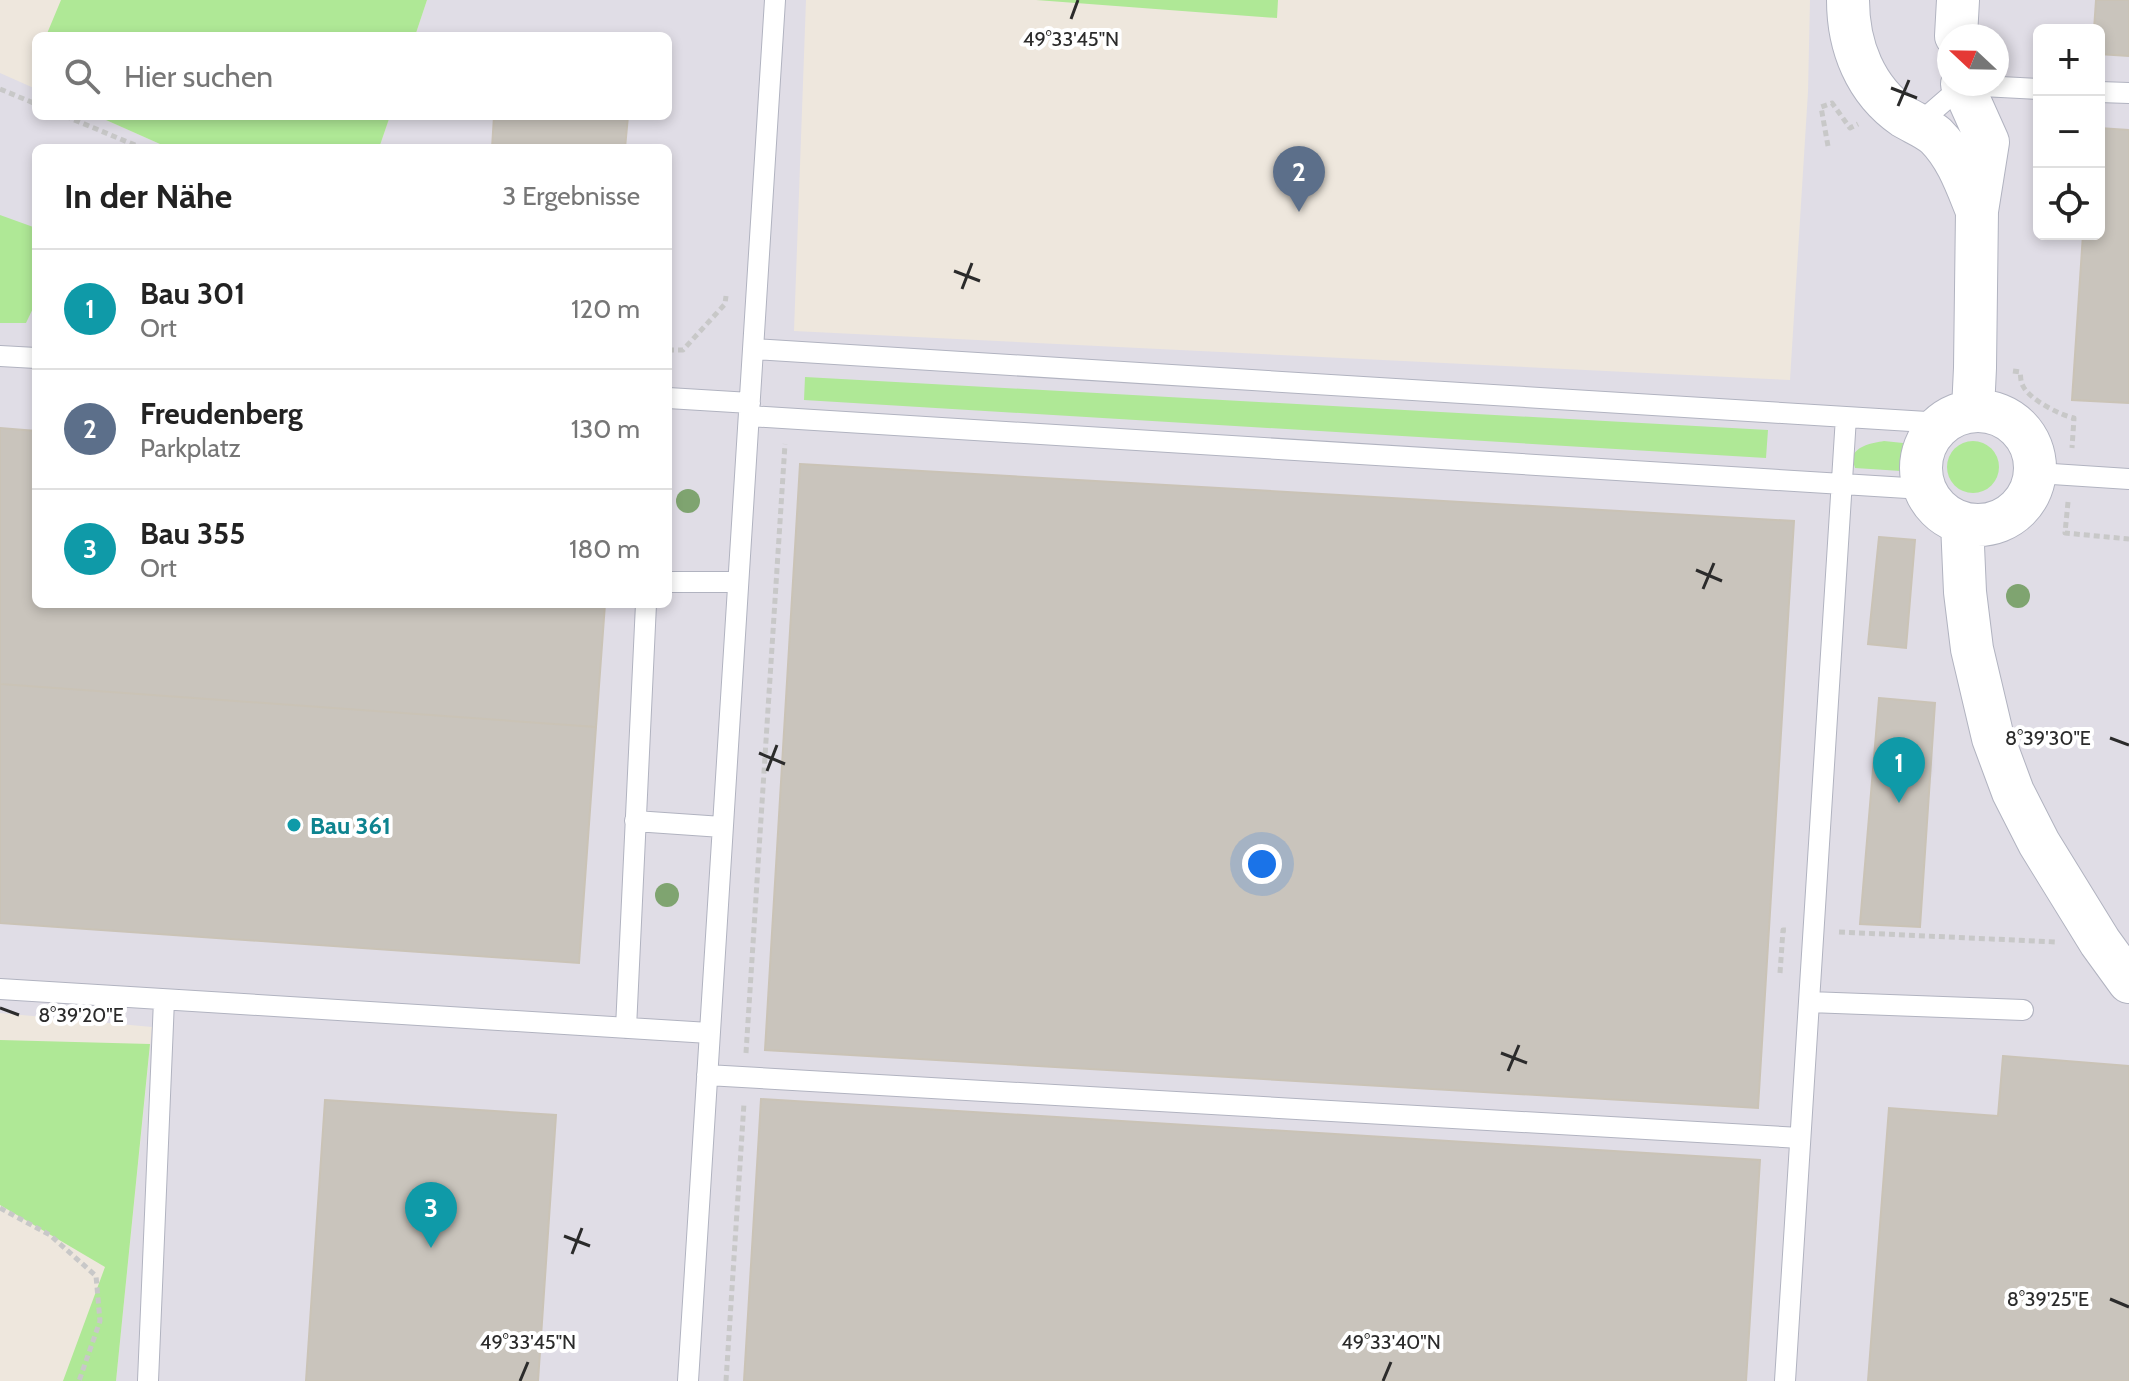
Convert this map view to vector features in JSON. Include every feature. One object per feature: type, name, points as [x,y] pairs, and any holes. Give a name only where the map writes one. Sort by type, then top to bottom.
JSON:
[{"type":"street","points":[[1848,0],[1848,23],[1856,54],[1867,78],[1880,96],[1904,116],[1935,135],[1958,164],[1977,211]]},
{"type":"street","points":[[1957,24],[1958,0]]},
{"type":"street","points":[[1958,416],[1975,368],[1977,211],[1988,142],[1968,96]]},
{"type":"street","points":[[2001,415],[2024,433],[2035,459],[2037,473],[2028,495],[2010,515],[1983,525],[1962,523],[1944,514],[1923,489],[1920,471],[1929,437],[1958,416],[2001,415]]},
{"type":"street","points":[[1962,523],[1965,592],[1972,649],[1993,738],[2013,792],[2039,843],[2100,942],[2129,982]]},
{"type":"lane","points":[[688,1381],[775,0]]},
{"type":"lane","points":[[2009,87],[2033,89]]},
{"type":"lane","points":[[2105,92],[2129,93]]},
{"type":"lane","points":[[1918,124],[1950,96]]},
{"type":"lane","points":[[753,349],[1846,417],[1958,416]]},
{"type":"lane","points":[[0,356],[32,358]]},
{"type":"lane","points":[[672,399],[749,409],[786,418],[1923,489]]},
{"type":"lane","points":[[1785,1381],[1846,417]]},
{"type":"lane","points":[[2037,473],[2129,479]]},
{"type":"lane","points":[[672,582],[738,582]]},
{"type":"lane","points":[[626,1028],[646,608]]},
{"type":"lane","points":[[635,821],[722,827]]},
{"type":"lane","points":[[0,989],[709,1033]]},
{"type":"lane","points":[[148,1381],[164,1000]]},
{"type":"lane","points":[[1809,1002],[2023,1010]]},
{"type":"lane","points":[[707,1075],[1800,1138]]},
{"type":"path","points":[[0,89],[32,102]]},
{"type":"path","points":[[75,120],[132,144]]},
{"type":"path","points":[[726,1381],[786,418]]},
{"type":"path","points":[[1783,930],[2100,942]]},
{"type":"path","points":[[0,1208],[50,1235],[96,1276],[100,1321],[79,1381]]},
{"type":"shaded area","points":[[427,0],[806,0],[794,331],[1790,380],[1808,92],[1810,0],[2129,0],[2129,1381],[116,1381],[152,1027],[0,1013],[0,73],[32,87],[32,120],[106,120],[160,144],[32,144],[32,608],[672,608],[672,144],[380,144],[389,120],[672,120],[672,32],[416,32]]},
{"type":"green space","points":[[61,0],[427,0],[416,32],[48,32]]},
{"type":"green space","points":[[1036,0],[1278,0],[1277,18]]},
{"type":"green space","points":[[106,120],[389,120],[380,144],[160,144]]},
{"type":"green space","points":[[0,215],[32,227],[32,310],[26,323],[0,323]]},
{"type":"green space","points":[[805,377],[1768,430],[1766,458],[804,400]]},
{"type":"green space","points":[[1884,441],[1903,443],[1901,471],[1855,468],[1852,457],[1858,450]]},
{"type":"green space","points":[[1973,441],[1991,449],[1999,467],[1991,485],[1973,493],[1955,485],[1947,467],[1955,449]]},
{"type":"green space","points":[[0,1040],[150,1044],[116,1381],[63,1381],[105,1267],[0,1205]]},
{"type":"building","points":[[2096,0],[2129,0],[2129,56],[2105,54],[2105,24],[2094,24]]},
{"type":"building","points":[[494,120],[628,120],[625,144],[492,144]]},
{"type":"building","points":[[2105,128],[2129,130],[2129,403],[2072,400],[2083,240],[2105,240]]},
{"type":"building","points":[[0,428],[32,431],[32,608],[605,608],[596,727],[0,684]]},
{"type":"building","points":[[800,464],[1794,521],[1758,1108],[765,1050]]},
{"type":"building","points":[[1879,537],[1915,540],[1906,648],[1868,644]]},
{"type":"building","name":"Bau 361","points":[[0,684],[596,727],[579,963],[0,923]]},
{"type":"building","points":[[1879,698],[1935,703],[1920,927],[1860,924]]},
{"type":"building","points":[[2003,1056],[2129,1066],[2129,1381],[1868,1381],[1889,1108],[1998,1116]]},
{"type":"building","points":[[761,1099],[1760,1160],[1746,1381],[744,1381]]},
{"type":"building","points":[[325,1100],[556,1115],[538,1381],[306,1381]]},
{"type":"place","name":"Freudenberg","points":[[1299,212]]},
{"type":"place","name":"Bau 301","points":[[1899,803]]},
{"type":"place","name":"Bau 361","points":[[294,825]]},
{"type":"place","name":"Bau 355","points":[[431,1248]]}]
